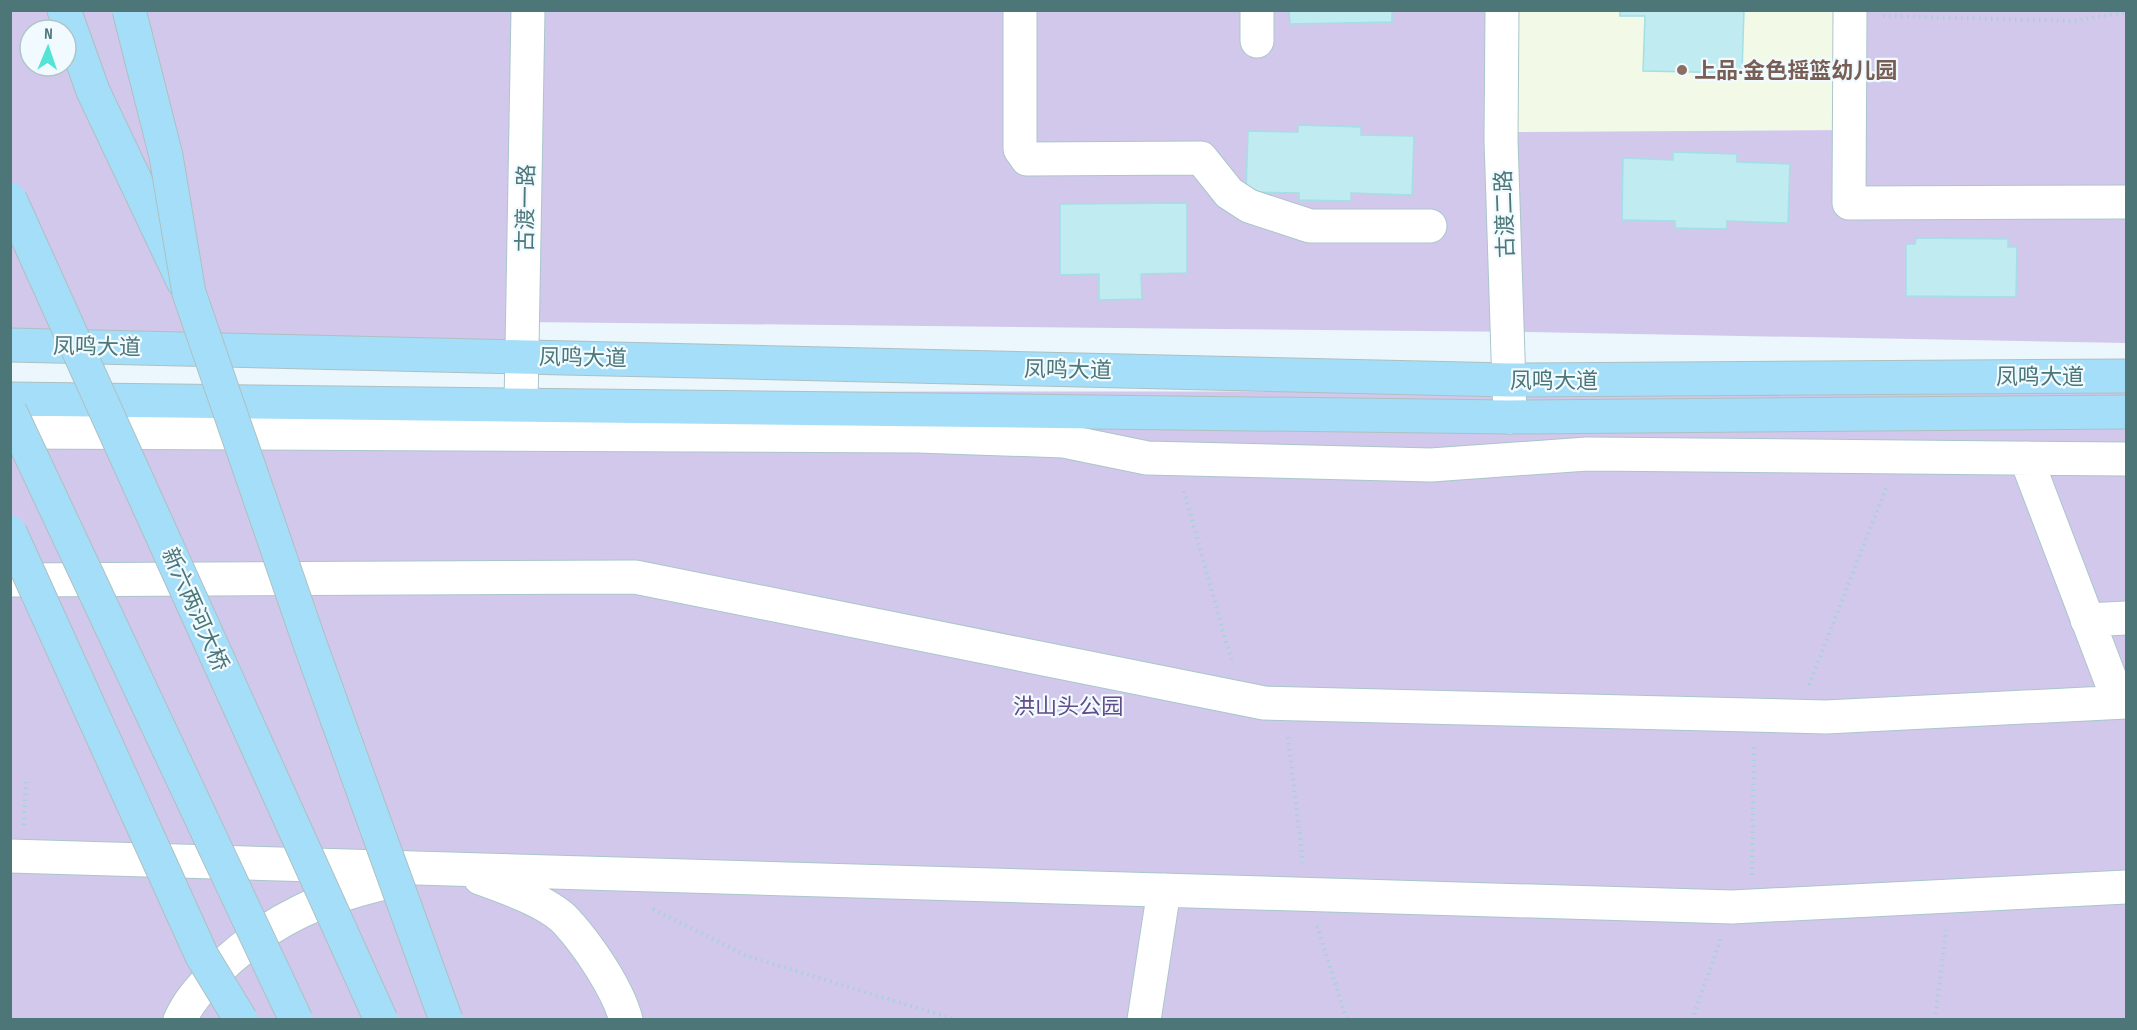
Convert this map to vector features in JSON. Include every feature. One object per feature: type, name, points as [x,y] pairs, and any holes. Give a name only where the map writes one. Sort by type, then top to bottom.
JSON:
[{"type":"main road","points":[[64,10],[93,91],[189,293],[310,644],[446,1020]]},
{"type":"main road","points":[[129,10],[166,156],[189,293]]},
{"type":"main road","name":"新六两河大桥","points":[[10,199],[381,1020]]},
{"type":"main road","name":"凤鸣大道","points":[[10,345],[1509,381],[2127,376]]},
{"type":"main road","name":"凤鸣大道","points":[[10,399],[1510,417],[2127,412]]},
{"type":"main road","points":[[10,411],[296,1020]]},
{"type":"main road","points":[[10,532],[202,956],[241,1020]]},
{"type":"street","name":"古渡一路","points":[[521,405],[528,10]]},
{"type":"street","points":[[1020,10],[1020,149],[1027,159],[1201,158],[1229,194],[1249,206],[1310,226],[1430,226]]},
{"type":"street","name":"古渡二路","points":[[1502,10],[1502,140],[1510,417]]},
{"type":"street","points":[[1850,13],[1849,203],[2127,202]]},
{"type":"street","points":[[10,432],[918,436],[1064,441],[1147,458],[1431,465],[1587,454],[2127,459]]},
{"type":"street","points":[[10,580],[635,577],[1242,699],[1284,704],[1796,717],[2123,702],[2087,620],[2026,458]]},
{"type":"street","points":[[2087,620],[2127,618]]},
{"type":"street","points":[[17,856],[1742,906],[2127,887]]},
{"type":"street","points":[[180,1020],[189,1000],[241,948],[294,912],[356,889],[451,869],[517,891],[566,920],[621,1000],[626,1020]]},
{"type":"street","points":[[1144,1020],[1164,890]]},
{"type":"path","points":[[1850,13],[2073,21],[2127,12]]},
{"type":"path","points":[[1796,717],[1899,457]]},
{"type":"path","points":[[1175,459],[1242,699]]},
{"type":"path","points":[[1284,704],[1307,894],[1347,1020]]},
{"type":"path","points":[[1692,1020],[1742,906],[1754,716]]},
{"type":"path","points":[[17,856],[26,782]]},
{"type":"path","points":[[1935,1020],[1950,896]]},
{"type":"path","points":[[651,908],[747,956],[957,1020]]},
{"type":"shaded area","name":"上品·金色摇篮幼儿园","points":[[1512,11],[1850,11],[1848,130],[1517,132]]},
{"type":"green space","points":[[11,11],[1512,11],[1517,132],[1848,130],[1850,11],[2126,11],[2126,343],[1528,332],[524,322],[523,356],[11,345]]},
{"type":"green space","name":"洪山头公园","points":[[2126,391],[2126,1019],[11,1019],[10,392]]},
{"type":"building","points":[[1289,10],[1392,10],[1392,22],[1290,24]]},
{"type":"building","points":[[1620,10],[1744,10],[1742,73],[1643,71],[1645,16],[1620,16]]},
{"type":"building","points":[[1298,125],[1361,127],[1361,135],[1414,136],[1412,195],[1351,193],[1351,201],[1299,200],[1299,193],[1246,192],[1248,131],[1298,132]]},
{"type":"building","points":[[1673,152],[1737,154],[1737,162],[1790,164],[1788,223],[1727,221],[1727,229],[1675,228],[1675,221],[1622,220],[1623,158],[1673,160]]},
{"type":"building","points":[[1187,203],[1187,273],[1141,274],[1142,299],[1099,300],[1099,274],[1060,275],[1060,204]]},
{"type":"building","points":[[1916,238],[2008,239],[2008,247],[2017,247],[2016,297],[1906,296],[1906,244],[1915,244]]},
{"type":"place","name":"上品·金色摇篮幼儿园","points":[[1682,70]]}]
